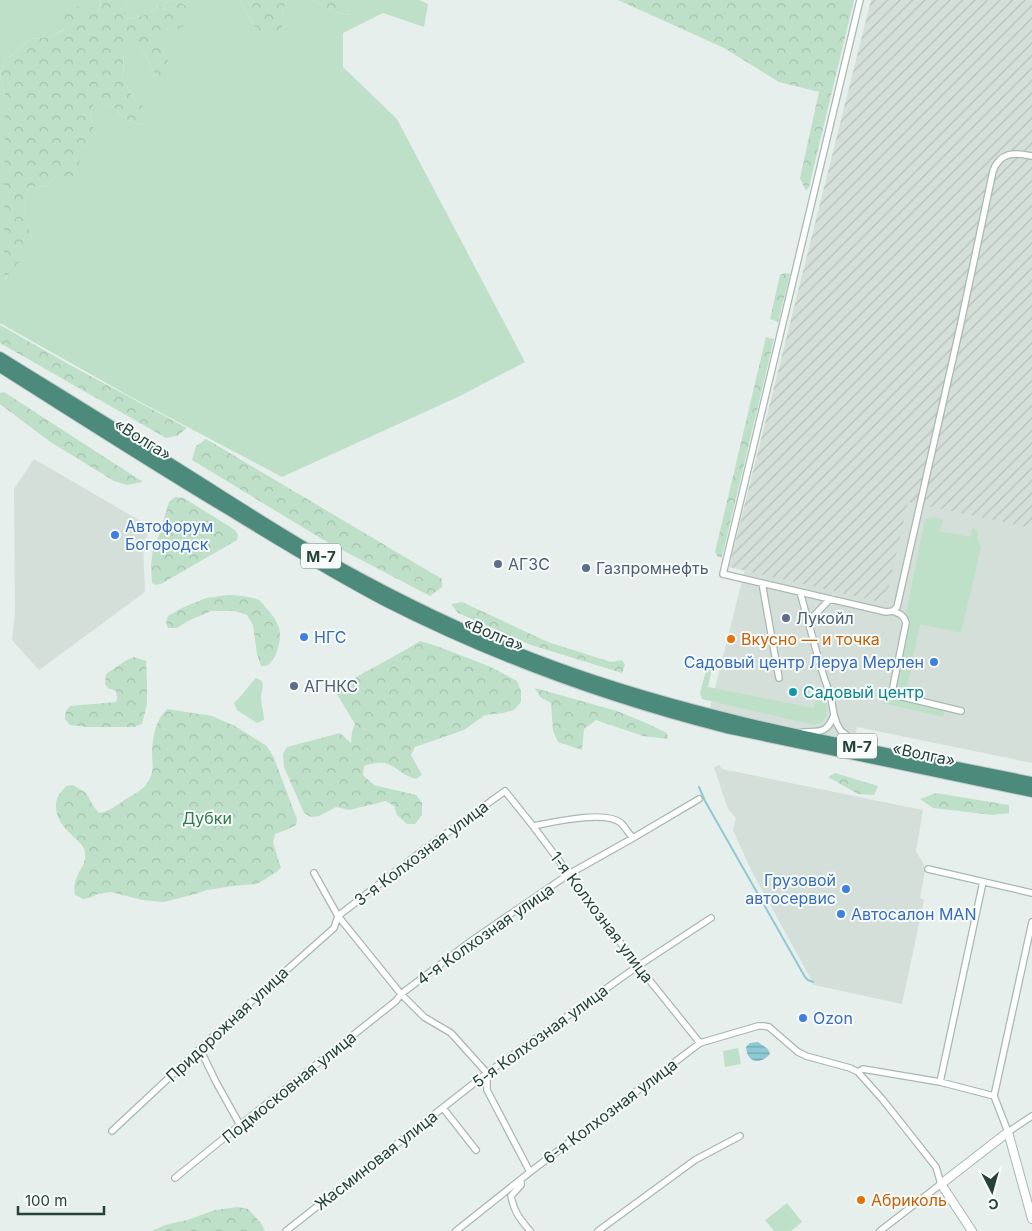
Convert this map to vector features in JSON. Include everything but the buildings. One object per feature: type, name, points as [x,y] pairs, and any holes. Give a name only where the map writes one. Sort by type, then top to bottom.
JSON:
[{"type":"highway","name":"«Волга»","points":[[0,357],[309,549],[390,593],[449,622],[552,665],[691,709],[793,733],[1032,782]]},
{"type":"highway","name":"«Волга»","points":[[0,367],[199,492],[359,587],[436,626],[539,669],[676,715],[726,728],[1032,792]]},
{"type":"street","points":[[860,0],[723,574],[886,612],[894,611],[902,614],[906,623],[893,687],[895,692],[899,696],[961,711]]},
{"type":"street","points":[[894,611],[897,607],[904,579],[960,327],[992,171],[997,163],[1007,155],[1018,153],[1032,156]]},
{"type":"street","points":[[762,583],[779,678]]},
{"type":"street","points":[[800,592],[831,698],[834,715],[841,731],[850,738],[884,752]]},
{"type":"street","points":[[808,622],[830,599]]},
{"type":"street","points":[[793,733],[821,731],[828,727],[834,715]]},
{"type":"street","name":"1-я Колхозная улица","points":[[505,791],[638,966],[700,1043]]},
{"type":"street","name":"3-я Колхозная улица","points":[[338,916],[422,851],[505,791]]},
{"type":"street","name":"4-я Колхозная улица","points":[[401,994],[474,939],[569,874],[700,799]]},
{"type":"street","points":[[533,826],[596,816],[607,817],[620,822],[633,838]]},
{"type":"street","points":[[928,869],[1032,894]]},
{"type":"street","points":[[314,873],[338,916],[401,994],[424,1017],[451,1033],[487,1072],[487,1090],[530,1172]]},
{"type":"street","points":[[940,1082],[984,882]]},
{"type":"street","name":"Придорожная улица","points":[[112,1131],[297,959],[334,928],[338,916]]},
{"type":"street","name":"5-я Колхозная улица","points":[[442,1108],[487,1072],[638,966],[711,918]]},
{"type":"street","points":[[1032,922],[994,1096],[1008,1132],[1032,1219]]},
{"type":"street","name":"Подмосковная улица","points":[[175,1178],[396,1001],[401,994]]},
{"type":"street","points":[[700,1043],[758,1026],[764,1026],[806,1056],[858,1072],[936,1166],[941,1184],[972,1231]]},
{"type":"street","name":"6-я Колхозная улица","points":[[456,1231],[530,1172],[700,1043]]},
{"type":"street","points":[[200,1049],[240,1125]]},
{"type":"street","points":[[858,1072],[863,1069],[940,1082],[994,1096]]},
{"type":"street","points":[[442,1108],[476,1150]]},
{"type":"street","name":"Жасминовая улица","points":[[286,1231],[442,1108]]},
{"type":"street","points":[[880,1231],[1008,1132],[1032,1116]]},
{"type":"street","points":[[598,1231],[695,1160],[740,1136]]},
{"type":"street","points":[[521,1180],[520,1185],[511,1196],[513,1208],[530,1231]]},
{"type":"shaded area","points":[[871,0],[1032,0],[1032,528],[908,502],[885,603],[729,567]]},
{"type":"shaded area","points":[[1032,5],[1032,763],[857,727],[854,743],[709,712],[772,462]]},
{"type":"shaded area","points":[[34,459],[144,523],[150,529],[143,545],[145,592],[39,670],[12,640],[15,612],[14,489]]},
{"type":"shaded area","points":[[719,765],[722,769],[923,810],[916,851],[925,871],[920,898],[924,900],[902,1004],[814,985],[751,870],[733,830],[736,818],[728,809],[714,767]]},
{"type":"green space","points":[[0,0],[99,0],[101,2],[97,13],[49,37],[31,39],[4,61],[0,77]]},
{"type":"green space","points":[[99,0],[127,0],[126,19],[142,16],[172,0],[189,7],[185,26],[168,32],[152,30],[169,62],[174,79],[156,76],[140,46],[123,48],[124,82],[133,97],[146,109],[140,125],[124,118],[111,105],[94,102],[90,118],[101,152],[85,144],[75,177],[58,175],[46,187],[29,186],[24,212],[32,237],[26,254],[4,280],[5,93],[0,77],[4,61],[31,39],[49,37],[64,30],[57,16],[69,4],[97,13],[101,2]]},
{"type":"green space","points":[[127,0],[172,0],[142,16],[125,19]]},
{"type":"green space","points":[[174,0],[240,0],[253,24],[282,33],[282,16],[286,0],[312,0],[334,12],[351,15],[351,0],[419,0],[428,4],[424,27],[383,13],[343,33],[343,67],[397,119],[525,362],[460,396],[282,477],[131,397],[0,323],[0,77],[5,93],[5,280],[32,237],[24,212],[29,185],[46,187],[85,144],[100,151],[90,118],[94,101],[111,105],[124,118],[140,125],[145,109],[133,97],[124,82],[123,47],[140,46],[156,76],[169,62],[151,29],[189,7]]},
{"type":"green space","points":[[240,0],[286,0],[282,16],[282,34],[265,37],[253,24]]},
{"type":"green space","points":[[312,0],[351,0],[352,15],[334,12]]},
{"type":"green space","points":[[618,0],[854,0],[809,187],[806,191],[800,178],[819,92],[779,82],[724,48]]},
{"type":"green space","points":[[790,274],[778,322],[770,319],[780,275]]},
{"type":"green space","points":[[0,325],[187,428],[177,436],[166,438],[0,343]]},
{"type":"green space","points":[[766,337],[774,339],[722,557],[718,557],[715,552]]},
{"type":"green space","points":[[4,392],[143,482],[127,485],[114,481],[49,441],[0,404],[0,393]]},
{"type":"green space","points":[[206,439],[442,579],[442,587],[430,596],[327,542],[192,460],[196,446]]},
{"type":"green space","points":[[175,497],[184,498],[235,530],[238,535],[237,540],[161,584],[156,585],[152,583],[153,548],[169,502]]},
{"type":"green space","points":[[934,517],[943,520],[940,531],[970,537],[972,528],[977,530],[981,547],[961,633],[920,624],[906,693],[898,691],[897,687],[910,620],[906,613],[925,519]]},
{"type":"green space","points":[[228,595],[259,600],[276,620],[280,637],[275,656],[268,665],[261,666],[257,654],[253,625],[247,615],[235,611],[211,611],[177,628],[168,628],[166,622],[168,616],[182,608],[206,598]]},
{"type":"green space","points":[[462,602],[548,642],[611,662],[622,660],[625,665],[622,673],[531,645],[458,613],[451,604]]},
{"type":"green space","points":[[420,641],[491,667],[517,681],[521,691],[521,702],[514,710],[485,715],[464,730],[415,747],[411,755],[422,775],[416,779],[387,764],[374,763],[364,766],[363,775],[374,785],[416,795],[422,803],[422,815],[415,824],[407,824],[397,815],[394,806],[386,801],[349,810],[336,807],[319,816],[311,817],[304,813],[284,767],[283,754],[287,747],[340,733],[351,743],[355,724],[335,691]]},
{"type":"green space","points":[[134,657],[146,661],[147,704],[142,724],[134,727],[70,725],[65,719],[66,711],[70,706],[116,702],[116,691],[108,688],[105,684],[106,674]]},
{"type":"green space","points":[[707,667],[712,668],[708,687],[814,708],[818,691],[824,693],[827,708],[826,716],[822,722],[814,725],[702,699],[700,693]]},
{"type":"green space","points":[[256,678],[262,681],[261,701],[264,714],[264,720],[257,723],[237,710],[234,703]]},
{"type":"green space","points":[[535,688],[617,711],[667,733],[668,739],[643,736],[596,720],[584,729],[582,750],[558,742],[553,731],[551,703],[540,697]]},
{"type":"green space","points":[[887,696],[945,709],[943,717],[882,703]]},
{"type":"green space","name":"Дубки","points":[[167,709],[212,716],[235,726],[267,746],[274,758],[297,819],[296,825],[275,834],[273,843],[281,868],[257,884],[207,890],[164,902],[142,900],[111,892],[83,899],[75,895],[74,888],[84,864],[84,850],[58,816],[56,805],[59,794],[66,786],[73,785],[86,793],[99,813],[112,809],[140,790],[146,785],[152,774],[154,735],[157,724]]},
{"type":"green space","points":[[835,773],[878,786],[874,795],[858,794],[828,777]]},
{"type":"green space","points":[[936,793],[1009,805],[1009,813],[992,815],[933,808],[920,799]]},
{"type":"green space","points":[[738,1048],[741,1064],[725,1067],[723,1051]]},
{"type":"green space","points":[[787,1203],[802,1222],[791,1231],[774,1231],[765,1220]]},
{"type":"green space","points":[[238,1207],[248,1209],[261,1223],[265,1231],[152,1231],[165,1225],[187,1220],[215,1210]]},
{"type":"water","points":[[758,1042],[768,1049],[770,1054],[762,1060],[755,1061],[749,1056],[746,1047],[750,1043]]},
{"type":"waterway","points":[[699,787],[705,801],[805,977],[813,982]]},
{"type":"place","name":"Автофорум Богородск","points":[[115,535]]},
{"type":"place","name":"АГЗС","points":[[498,564]]},
{"type":"place","name":"Газпромнефть","points":[[586,568]]},
{"type":"place","name":"Лукойл","points":[[786,618]]},
{"type":"place","name":"НГС","points":[[304,637]]},
{"type":"place","name":"Вкусно — и точка","points":[[731,639]]},
{"type":"place","name":"Садовый центр Леруа Мерлен","points":[[934,662]]},
{"type":"place","name":"АГНКС","points":[[294,686]]},
{"type":"place","name":"Садовый центр","points":[[793,692]]},
{"type":"place","name":"Грузовой автосервис","points":[[846,889]]},
{"type":"place","name":"Автосалон MAN","points":[[841,914]]},
{"type":"place","name":"Ozon","points":[[803,1018]]},
{"type":"place","name":"Абриколь","points":[[861,1200]]}]
